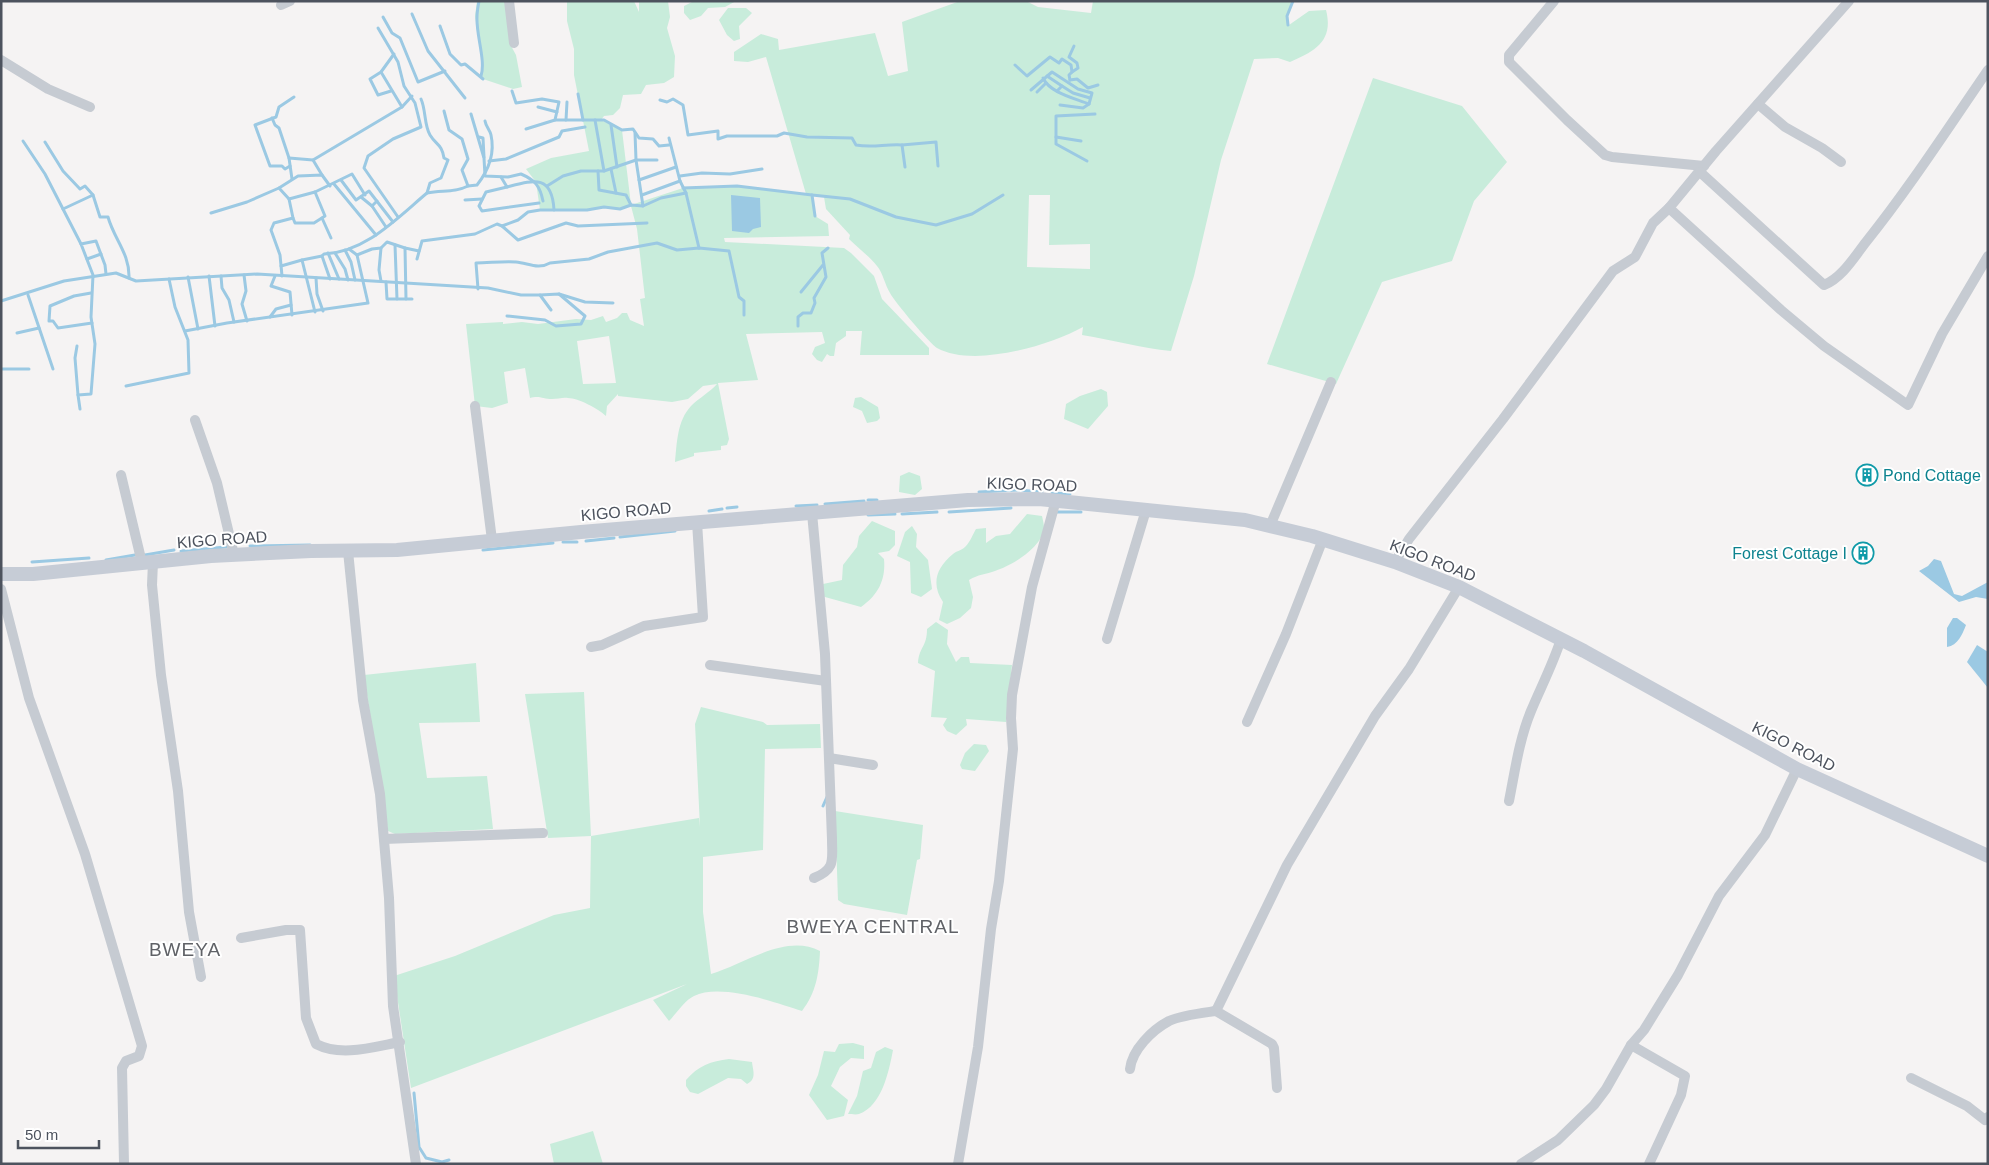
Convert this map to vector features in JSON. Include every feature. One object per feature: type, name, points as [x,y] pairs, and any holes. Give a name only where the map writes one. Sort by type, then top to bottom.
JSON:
[{"type":"street","points":[[509,1],[514,43]]},
{"type":"street","points":[[1554,1],[1510,55],[1509,62],[1605,155],[1702,169],[1821,284],[1832,281],[1848,265],[1897,203],[1988,70]]},
{"type":"street","points":[[1395,562],[1410,539],[1503,419],[1613,271],[1635,256],[1652,223],[1669,208],[1849,1]]},
{"type":"street","points":[[1,60],[48,89],[90,107]]},
{"type":"street","points":[[1758,104],[1785,127],[1822,148],[1841,162]]},
{"type":"street","points":[[1669,208],[1781,310],[1824,346],[1908,405],[1942,334],[1988,256]]},
{"type":"street","points":[[1270,526],[1331,382]]},
{"type":"street","points":[[475,406],[492,540]]},
{"type":"street","points":[[195,420],[217,483],[234,555]]},
{"type":"street","points":[[121,475],[152,585],[161,675],[178,791],[188,912],[201,977]]},
{"type":"street","name":"KIGO ROAD","points":[[1,574],[33,574],[234,555],[397,550],[697,522],[968,500],[1056,500],[1244,520],[1323,539],[1395,562],[1459,587],[1561,639],[1797,769],[1988,856]]},
{"type":"street","points":[[958,1164],[978,1047],[991,929],[1001,862],[1013,749],[1012,695],[1032,587],[1056,500]]},
{"type":"street","points":[[1107,639],[1146,510]]},
{"type":"street","points":[[812,513],[826,682],[832,865],[826,873],[814,878]]},
{"type":"street","points":[[591,647],[602,645],[644,626],[703,617],[697,522]]},
{"type":"street","points":[[1247,722],[1286,634],[1323,539]]},
{"type":"street","points":[[348,551],[363,700],[380,794],[393,1006],[400,1042],[416,1164]]},
{"type":"street","points":[[1216,1011],[1287,865],[1375,716],[1409,669],[1459,587]]},
{"type":"street","points":[[1,589],[29,698],[85,854],[142,1046],[139,1056],[126,1061],[122,1068],[124,1164]]},
{"type":"street","points":[[1509,802],[1519,746],[1531,711],[1550,672],[1561,639]]},
{"type":"street","points":[[710,665],[826,682]]},
{"type":"street","points":[[829,758],[873,765]]},
{"type":"street","points":[[1521,1164],[1558,1140],[1594,1106],[1678,975],[1719,896],[1766,835],[1797,769]]},
{"type":"street","points":[[384,839],[543,833]]},
{"type":"street","points":[[241,938],[286,930],[300,930],[306,1018],[316,1044],[331,1050],[350,1050],[400,1042]]},
{"type":"street","points":[[1130,1069],[1131,1058],[1161,1027],[1182,1018],[1216,1011],[1272,1044],[1274,1048],[1276,1088]]},
{"type":"street","points":[[1631,1046],[1684,1076],[1680,1095],[1649,1164]]},
{"type":"street","points":[[1911,1078],[1967,1106],[1985,1120],[1988,1116]]},
{"type":"green space","points":[[477,1],[506,1],[510,44],[516,55],[522,87],[513,89],[483,79],[481,76],[483,68],[475,16]]},
{"type":"green space","points":[[567,1],[634,1],[639,12],[639,1],[668,1],[670,17],[667,28],[675,56],[674,77],[664,83],[646,85],[641,94],[623,95],[620,108],[613,115],[604,116],[601,120],[622,130],[631,205],[683,188],[737,186],[806,194],[766,57],[748,62],[734,61],[734,52],[761,34],[778,39],[779,50],[875,33],[888,76],[908,71],[902,22],[960,1],[1026,1],[1038,7],[1091,13],[1093,1],[1294,1],[1287,16],[1289,25],[1309,11],[1326,10],[1328,21],[1325,37],[1320,44],[1307,54],[1290,62],[1278,58],[1254,59],[1221,160],[1194,276],[1171,351],[1082,335],[1083,327],[1051,341],[1011,352],[970,356],[952,354],[937,348],[920,331],[893,297],[877,266],[849,239],[850,235],[826,209],[824,197],[813,195],[815,216],[828,224],[829,236],[724,238],[725,242],[844,248],[874,276],[882,299],[929,348],[929,355],[860,355],[862,331],[846,331],[846,336],[836,343],[834,356],[827,354],[822,362],[817,360],[812,354],[815,347],[825,343],[822,332],[746,334],[758,380],[718,383],[729,439],[727,445],[721,446],[721,450],[694,453],[694,456],[675,462],[680,425],[686,412],[717,384],[703,386],[688,399],[672,402],[618,396],[618,394],[607,406],[606,416],[588,404],[572,398],[530,398],[525,368],[504,372],[508,403],[492,408],[475,406],[466,324],[522,322],[538,324],[576,319],[591,320],[603,316],[606,322],[617,318],[622,313],[627,313],[630,320],[644,326],[640,299],[645,298],[637,229],[631,206],[620,209],[604,207],[587,210],[540,210],[536,182],[526,169],[551,158],[589,151],[574,75],[574,49],[567,21]],"holes":[[[1029,195],[1050,195],[1049,245],[1090,244],[1090,269],[1027,267]],[[609,336],[616,383],[583,384],[577,341]]]},
{"type":"green space","points":[[694,1],[736,1],[725,7],[708,8],[701,16],[690,20],[684,13],[684,6]]},
{"type":"green space","points":[[728,8],[746,8],[752,13],[739,26],[740,39],[734,41],[727,35],[719,20]]},
{"type":"green space","points":[[1373,78],[1462,106],[1507,162],[1474,201],[1452,261],[1382,282],[1336,384],[1267,364]]},
{"type":"green space","points":[[1101,389],[1107,392],[1108,406],[1088,429],[1064,419],[1066,404],[1080,396]]},
{"type":"green space","points":[[861,397],[878,407],[880,418],[877,421],[867,423],[862,411],[853,407],[855,398]]},
{"type":"green space","points":[[909,472],[920,476],[922,489],[915,495],[899,492],[900,476]]},
{"type":"green space","points":[[1027,514],[1042,516],[1044,528],[1038,542],[1025,555],[1009,565],[969,580],[973,597],[971,608],[960,618],[947,624],[939,620],[943,602],[936,583],[939,571],[947,559],[966,546],[976,529],[986,528],[986,543],[996,536],[1010,534]]},
{"type":"green space","points":[[872,521],[895,531],[895,545],[889,551],[878,553],[884,559],[884,574],[880,586],[872,597],[861,607],[825,597],[816,591],[823,584],[842,580],[843,565],[857,547],[859,536]]},
{"type":"green space","points":[[912,526],[917,534],[916,547],[928,560],[932,589],[921,597],[911,593],[910,562],[897,556],[905,532]]},
{"type":"green space","points":[[936,622],[948,630],[947,644],[956,662],[961,657],[969,657],[970,663],[1012,665],[1006,722],[966,719],[967,725],[956,735],[947,731],[943,725],[947,718],[931,717],[935,671],[918,663],[926,640],[927,629]]},
{"type":"green space","points":[[476,663],[480,722],[419,723],[427,778],[487,776],[493,829],[395,834],[388,831],[364,675]]},
{"type":"green space","points":[[584,692],[591,836],[548,838],[525,694]]},
{"type":"green space","points":[[701,707],[763,722],[767,725],[820,724],[821,748],[765,749],[763,850],[703,857],[703,912],[711,974],[779,948],[807,946],[820,951],[816,983],[811,997],[802,1011],[748,995],[718,992],[694,996],[669,1021],[653,1000],[687,984],[411,1088],[394,976],[455,956],[554,915],[590,908],[591,836],[699,818],[700,827],[695,724]]},
{"type":"green space","points":[[974,744],[986,745],[989,751],[975,771],[962,769],[960,765],[965,753]]},
{"type":"green space","points":[[835,811],[923,825],[920,859],[917,860],[907,915],[844,904],[838,900]]},
{"type":"green space","points":[[853,1043],[864,1046],[864,1059],[851,1058],[840,1067],[831,1086],[848,1100],[844,1116],[827,1120],[809,1095],[818,1075],[824,1051],[835,1052],[839,1044]]},
{"type":"green space","points":[[885,1047],[893,1050],[887,1077],[879,1096],[867,1110],[858,1114],[848,1114],[857,1096],[863,1071],[871,1068],[876,1052]]},
{"type":"green space","points":[[729,1059],[752,1062],[754,1074],[750,1082],[747,1084],[741,1079],[728,1078],[698,1094],[690,1092],[686,1086],[686,1080],[695,1071],[716,1061]]},
{"type":"green space","points":[[593,1131],[603,1164],[554,1164],[550,1144]]},
{"type":"water","points":[[731,195],[760,198],[761,227],[753,229],[749,233],[732,231]]},
{"type":"water","points":[[1934,559],[1941,561],[1954,594],[1962,596],[1988,582],[1988,599],[1976,597],[1959,602],[1919,571],[1928,566]]},
{"type":"water","points":[[1953,618],[1957,618],[1966,625],[1957,642],[1947,647],[1947,628]]},
{"type":"water","points":[[1977,645],[1988,652],[1988,688],[1967,662]]},
{"type":"waterway","points":[[479,1],[477,24],[482,63],[481,76]]},
{"type":"waterway","points":[[1288,25],[1287,16],[1293,1]]},
{"type":"waterway","points":[[412,14],[428,51],[465,98]]},
{"type":"waterway","points":[[383,17],[392,33],[400,38],[418,82],[445,71]]},
{"type":"waterway","points":[[440,26],[450,54],[461,65],[465,64],[483,79]]},
{"type":"waterway","points":[[378,28],[398,62],[404,86],[415,103],[421,127],[393,139],[368,156],[364,168],[398,217]]},
{"type":"waterway","points":[[1072,72],[1078,68],[1077,63],[1069,57],[1074,46]]},
{"type":"waterway","points":[[391,91],[378,95],[370,79],[381,72],[394,54]]},
{"type":"waterway","points":[[1015,65],[1027,76],[1050,57],[1059,63],[1062,59],[1071,65],[1070,80]]},
{"type":"waterway","points":[[381,72],[402,107],[412,96]]},
{"type":"waterway","points":[[1031,90],[1052,72],[1078,89],[1092,93],[1089,104],[1051,88],[1046,83],[1043,78]]},
{"type":"waterway","points":[[1047,76],[1062,86]]},
{"type":"waterway","points":[[1070,80],[1077,79],[1088,88],[1098,85]]},
{"type":"waterway","points":[[1037,92],[1046,83]]},
{"type":"waterway","points":[[1057,91],[1062,86],[1073,93],[1090,98]]},
{"type":"waterway","points":[[512,91],[516,103],[542,99],[559,102],[555,120],[526,129]]},
{"type":"waterway","points":[[555,120],[583,120],[578,94]]},
{"type":"waterway","points":[[290,166],[285,169],[282,166],[270,166],[255,125],[276,117],[279,107],[294,97]]},
{"type":"waterway","points":[[330,279],[322,256],[324,254],[354,247],[380,232],[427,193],[430,183],[441,178],[448,160],[444,158],[440,147],[428,131],[421,99]]},
{"type":"waterway","points":[[660,100],[667,102],[673,99],[683,105],[688,135],[718,131],[718,139],[727,136],[777,136],[784,133],[807,137],[852,138],[856,145],[862,146],[902,145],[905,167]]},
{"type":"waterway","points":[[566,120],[567,102]]},
{"type":"waterway","points":[[1060,105],[1083,108],[1089,104]]},
{"type":"waterway","points":[[313,160],[402,107]]},
{"type":"waterway","points":[[538,107],[557,112]]},
{"type":"waterway","points":[[444,111],[449,130],[462,139],[468,159],[462,170],[468,186],[477,185],[490,162],[492,142],[485,121]]},
{"type":"waterway","points":[[471,114],[484,158],[485,176],[508,177],[521,174],[536,184],[543,201]]},
{"type":"waterway","points":[[1087,161],[1056,144],[1056,116],[1095,114]]},
{"type":"waterway","points":[[272,118],[275,125],[279,128],[289,158]]},
{"type":"waterway","points":[[583,120],[604,120],[622,130],[633,129],[639,138],[653,139],[659,146],[669,145]]},
{"type":"waterway","points":[[595,120],[604,171]]},
{"type":"waterway","points":[[611,125],[617,167]]},
{"type":"waterway","points":[[489,161],[506,159],[559,137],[562,131],[585,127]]},
{"type":"waterway","points":[[502,226],[518,220],[528,212],[540,210],[587,210],[604,207],[620,209],[631,205],[643,206],[636,160],[635,133]]},
{"type":"waterway","points":[[479,137],[483,138],[484,157]]},
{"type":"waterway","points":[[1056,137],[1081,141]]},
{"type":"waterway","points":[[669,138],[680,181],[686,193],[699,248]]},
{"type":"waterway","points":[[23,141],[45,174],[81,244]]},
{"type":"waterway","points":[[45,142],[63,171],[80,189],[85,186],[93,195],[100,217],[108,217],[127,261],[129,278]]},
{"type":"waterway","points":[[902,145],[936,142],[938,166]]},
{"type":"waterway","points":[[292,179],[289,158],[313,160],[322,175]]},
{"type":"waterway","points":[[547,186],[563,176],[581,171],[604,171],[636,160],[657,160]]},
{"type":"waterway","points":[[639,180],[676,167]]},
{"type":"waterway","points":[[611,169],[616,193]]},
{"type":"waterway","points":[[680,176],[702,173],[730,174],[762,169]]},
{"type":"waterway","points":[[598,171],[599,190],[626,195],[631,205]]},
{"type":"waterway","points":[[289,199],[315,192],[352,174],[365,195]]},
{"type":"waterway","points":[[282,276],[280,255],[271,230],[274,223],[293,218],[289,199],[279,188],[298,176],[322,175],[330,186]]},
{"type":"waterway","points":[[501,177],[507,187],[533,182],[540,182],[545,185],[550,190],[553,198],[554,210]]},
{"type":"waterway","points":[[341,180],[356,200],[369,191],[393,222]]},
{"type":"waterway","points":[[642,195],[680,181]]},
{"type":"waterway","points":[[334,184],[376,235]]},
{"type":"waterway","points":[[427,193],[468,186]]},
{"type":"waterway","points":[[683,188],[737,186],[812,195],[815,216]]},
{"type":"waterway","points":[[507,187],[486,192],[479,206],[482,211],[539,203]]},
{"type":"waterway","points":[[211,213],[247,202],[279,188]]},
{"type":"waterway","points":[[293,218],[295,223],[314,223],[325,216],[315,192]]},
{"type":"waterway","points":[[643,206],[661,198],[686,193]]},
{"type":"waterway","points":[[63,209],[93,195]]},
{"type":"waterway","points":[[812,195],[850,199],[896,217],[936,225],[972,214],[1003,195]]},
{"type":"waterway","points":[[361,197],[372,206],[377,201]]},
{"type":"waterway","points":[[465,200],[482,199]]},
{"type":"waterway","points":[[372,206],[386,227]]},
{"type":"waterway","points":[[322,218],[331,238]]},
{"type":"waterway","points":[[417,259],[422,241],[475,234],[497,224],[518,240],[566,223],[578,226],[647,223]]},
{"type":"waterway","points":[[80,409],[78,395],[91,394],[95,344],[91,317],[93,275],[81,244],[96,241],[105,265],[106,274]]},
{"type":"waterway","points":[[357,255],[372,249],[381,248],[387,242],[405,248]]},
{"type":"waterway","points":[[478,289],[476,263],[511,262],[541,266],[550,263],[589,259],[608,252],[657,243],[677,250],[699,248],[729,251],[739,297],[744,301],[744,315]]},
{"type":"waterway","points":[[395,245],[397,299]]},
{"type":"waterway","points":[[381,248],[379,270],[381,281]]},
{"type":"waterway","points":[[406,299],[405,248],[419,251]]},
{"type":"waterway","points":[[798,326],[798,317],[803,313],[811,313],[815,303],[814,298],[826,277],[822,253],[828,248]]},
{"type":"waterway","points":[[185,331],[227,323],[368,303],[357,255],[349,249]]},
{"type":"waterway","points":[[345,250],[351,262],[355,280]]},
{"type":"waterway","points":[[328,253],[339,279]]},
{"type":"waterway","points":[[335,253],[345,269],[348,280]]},
{"type":"waterway","points":[[87,259],[101,254]]},
{"type":"waterway","points":[[302,260],[322,256]]},
{"type":"waterway","points":[[281,266],[302,260],[315,312]]},
{"type":"waterway","points":[[801,292],[823,265]]},
{"type":"waterway","points":[[1,301],[64,281],[116,273],[136,281],[257,274],[488,288],[521,295],[540,295],[551,310]]},
{"type":"waterway","points":[[244,275],[246,291],[242,304],[247,321]]},
{"type":"waterway","points":[[209,276],[215,326]]},
{"type":"waterway","points":[[221,276],[222,288],[229,300],[234,322]]},
{"type":"waterway","points":[[275,276],[271,286],[290,292],[292,315]]},
{"type":"waterway","points":[[188,277],[198,329]]},
{"type":"waterway","points":[[316,278],[317,294],[323,311]]},
{"type":"waterway","points":[[126,386],[189,373],[188,340],[175,307],[169,279]]},
{"type":"waterway","points":[[386,282],[387,299],[412,299]]},
{"type":"waterway","points":[[91,293],[74,296],[50,306],[49,321],[53,321],[58,328],[92,323]]},
{"type":"waterway","points":[[540,295],[559,294],[585,302],[613,303]]},
{"type":"waterway","points":[[507,316],[545,320],[556,326],[581,324],[585,316],[559,294]]},
{"type":"waterway","points":[[28,295],[53,369]]},
{"type":"waterway","points":[[270,317],[276,309],[291,305]]},
{"type":"waterway","points":[[17,333],[39,328]]},
{"type":"waterway","points":[[77,346],[75,358],[78,395]]},
{"type":"waterway","points":[[1,369],[29,369]]},
{"type":"waterway","points":[[979,492],[1018,490],[1042,492]]},
{"type":"waterway","points":[[1052,493],[1070,494]]},
{"type":"waterway","points":[[868,500],[877,500]]},
{"type":"waterway","points":[[825,504],[864,501]]},
{"type":"waterway","points":[[796,506],[817,505]]},
{"type":"waterway","points":[[727,508],[737,507]]},
{"type":"waterway","points":[[949,512],[1011,508]]},
{"type":"waterway","points":[[709,511],[722,509]]},
{"type":"waterway","points":[[902,514],[937,512]]},
{"type":"waterway","points":[[1056,512],[1081,512]]},
{"type":"waterway","points":[[868,515],[895,514]]},
{"type":"waterway","points":[[620,537],[675,531]]},
{"type":"waterway","points":[[586,541],[614,538]]},
{"type":"waterway","points":[[563,542],[577,542]]},
{"type":"waterway","points":[[483,550],[553,543]]},
{"type":"waterway","points":[[250,546],[310,545]]},
{"type":"waterway","points":[[181,551],[226,547]]},
{"type":"waterway","points":[[145,555],[174,550]]},
{"type":"waterway","points":[[106,560],[135,555]]},
{"type":"waterway","points":[[32,562],[89,558]]},
{"type":"waterway","points":[[823,806],[827,797]]},
{"type":"waterway","points":[[414,1093],[419,1147],[426,1158],[442,1162],[449,1160]]},
{"type":"place","name":"Pond Cottage","points":[[1867,475]]},
{"type":"place","name":"Forest Cottage I","points":[[1863,553]]},
{"type":"district","name":"BWEYA CENTRAL","points":[[873,926]]},
{"type":"district","name":"BWEYA","points":[[185,949]]}]
